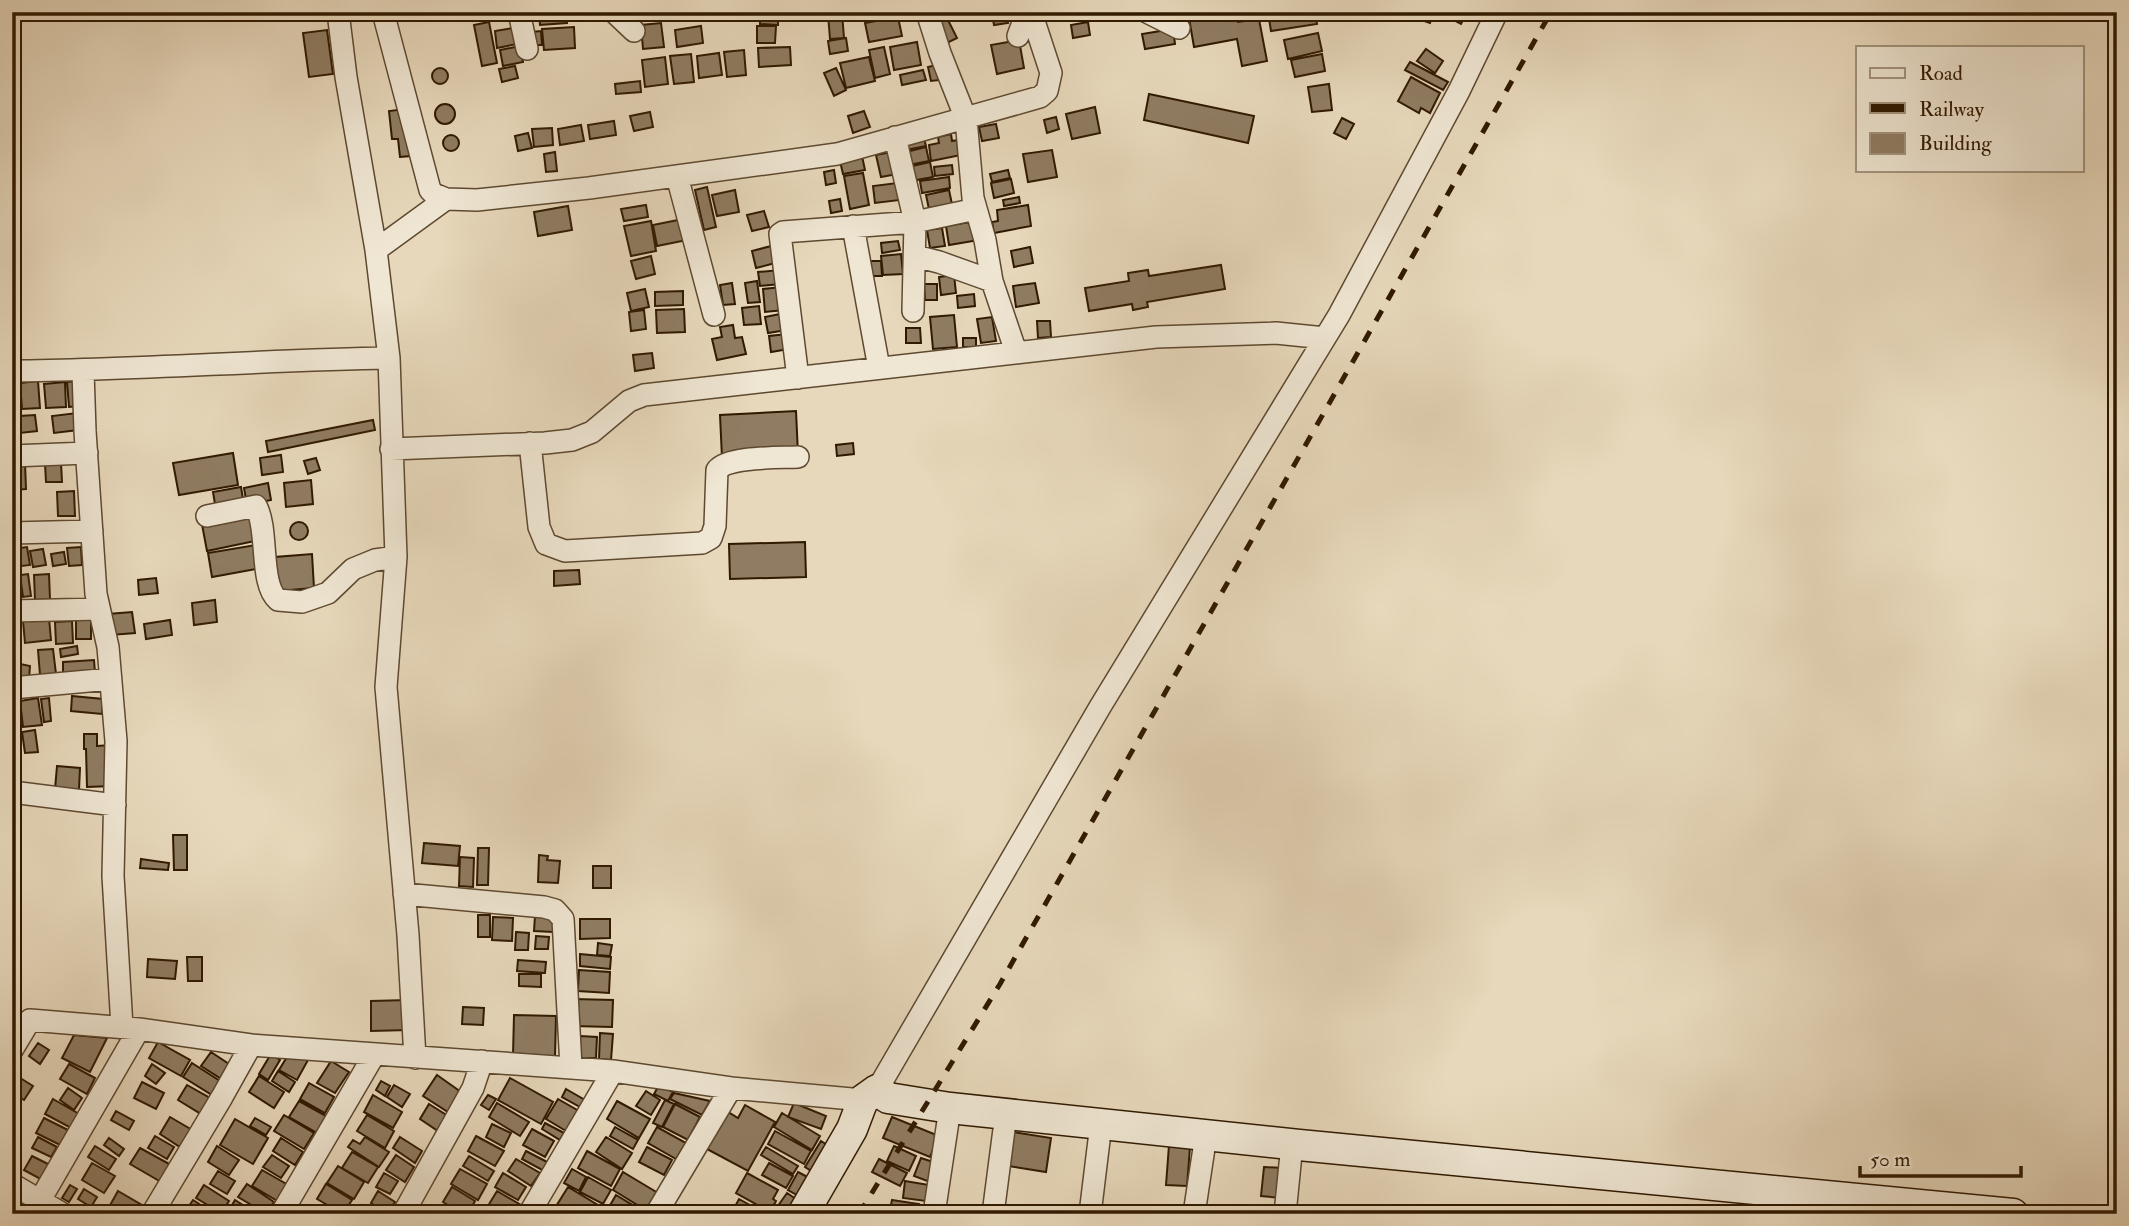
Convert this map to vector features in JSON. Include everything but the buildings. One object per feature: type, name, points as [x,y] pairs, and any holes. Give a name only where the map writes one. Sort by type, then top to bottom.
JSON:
[{"type":"street","points":[[338,12],[346,77],[376,250],[389,358],[396,557],[386,687],[415,1058]]},
{"type":"street","points":[[383,12],[430,190],[446,199],[477,201],[837,154],[1040,97],[1047,91],[1051,73],[1029,12]]},
{"type":"street","points":[[519,12],[527,49]]},
{"type":"street","points":[[614,12],[634,31]]},
{"type":"street","points":[[927,12],[966,119],[973,198],[985,240],[992,281],[1016,352]]},
{"type":"street","points":[[1018,36],[1029,12]]},
{"type":"street","points":[[1147,12],[1179,27]]},
{"type":"street","points":[[803,1214],[870,1095],[1100,707],[1325,338],[1459,90],[1497,12]]},
{"type":"street","points":[[895,137],[915,222],[913,311]]},
{"type":"street","points":[[677,176],[714,315]]},
{"type":"street","points":[[376,250],[446,199]]},
{"type":"street","points":[[798,378],[779,234],[915,222],[976,209]]},
{"type":"street","points":[[853,226],[879,368]]},
{"type":"street","points":[[915,256],[992,281]]},
{"type":"street","points":[[391,449],[572,440],[592,432],[629,401],[644,395],[1156,337],[1276,333],[1325,338]]},
{"type":"street","points":[[12,371],[83,371],[389,358]]},
{"type":"street","points":[[36,1207],[131,1028],[113,876],[116,741],[108,647],[96,594],[83,371]]},
{"type":"street","points":[[530,443],[539,527],[546,544],[565,551],[702,543],[711,538],[715,526],[717,470],[722,465],[798,457]]},
{"type":"street","points":[[12,456],[87,453]]},
{"type":"street","points":[[207,516],[256,506],[270,590],[278,600],[302,602],[328,593],[353,569],[375,560],[396,557]]},
{"type":"street","points":[[12,533],[92,531]]},
{"type":"street","points":[[12,611],[99,609]]},
{"type":"street","points":[[12,688],[110,679]]},
{"type":"street","points":[[12,792],[115,805]]},
{"type":"street","points":[[404,894],[544,906],[555,910],[563,919],[571,1067]]},
{"type":"street","points":[[12,1050],[21,1019],[131,1028],[251,1045],[571,1067],[732,1088],[870,1095],[950,1108],[1292,1144],[2013,1214]]},
{"type":"street","points":[[152,1214],[251,1045]]},
{"type":"street","points":[[281,1214],[374,1055]]},
{"type":"street","points":[[403,1214],[473,1088],[482,1061]]},
{"type":"street","points":[[528,1214],[613,1071]]},
{"type":"street","points":[[656,1214],[732,1088]]},
{"type":"street","points":[[934,1214],[950,1108]]},
{"type":"street","points":[[993,1214],[1006,1114]]},
{"type":"street","points":[[1090,1214],[1101,1124]]},
{"type":"street","points":[[1194,1214],[1206,1135]]},
{"type":"street","points":[[1285,1214],[1292,1144]]},
{"type":"street","points":[[12,1184],[36,1207],[63,1214]]},
{"type":"railway","points":[[859,1214],[1000,984],[1551,12]]}]
